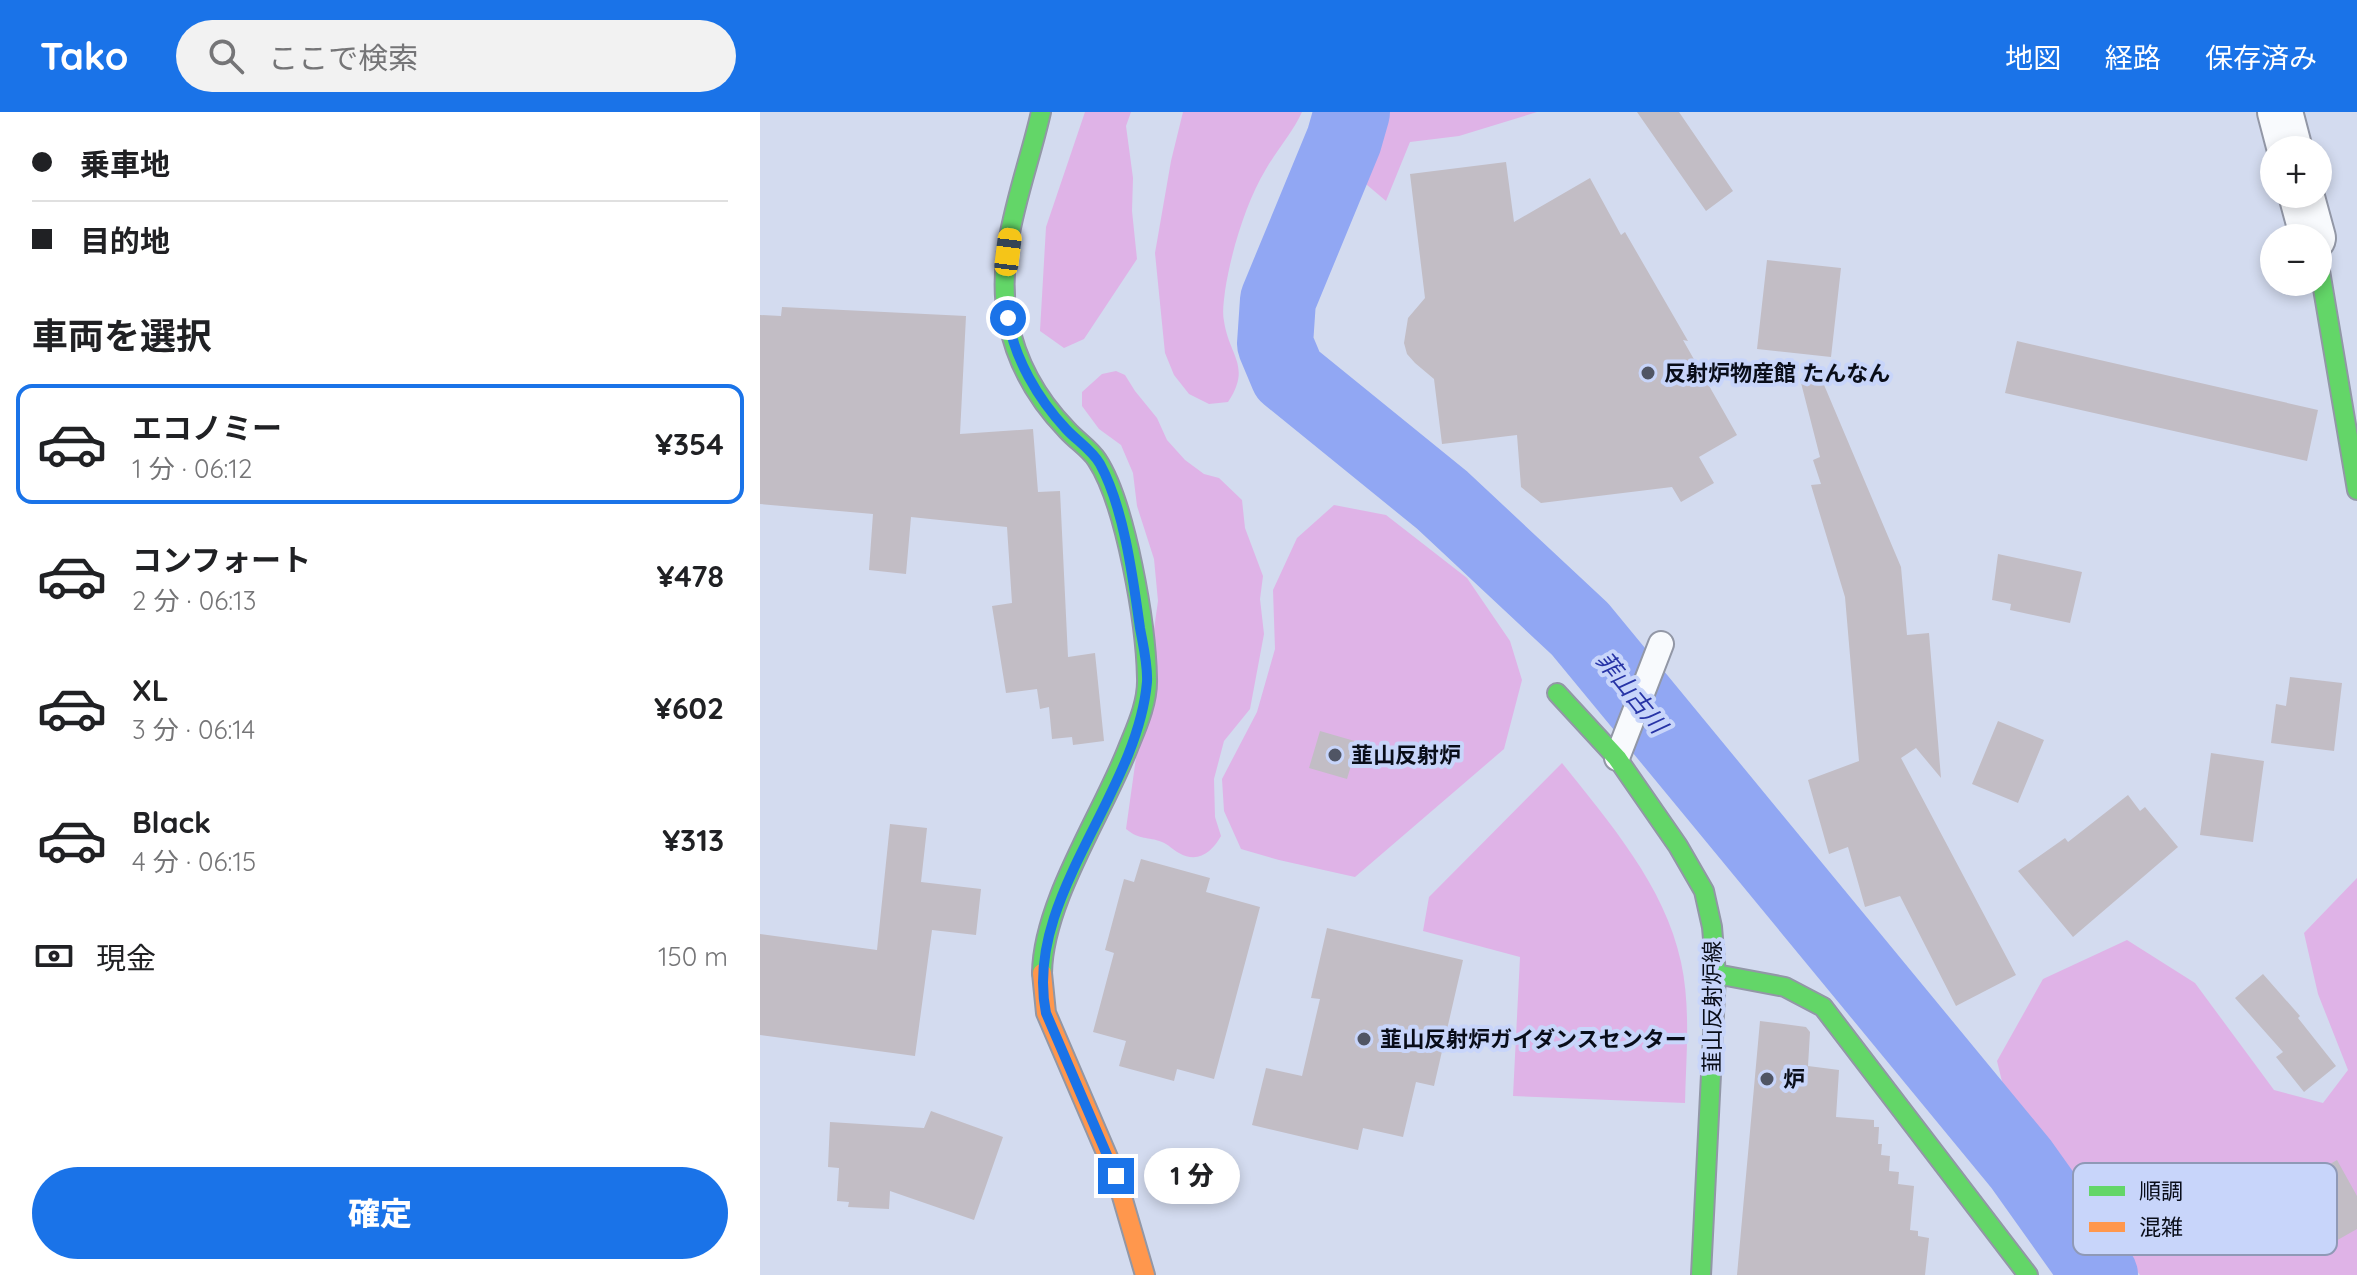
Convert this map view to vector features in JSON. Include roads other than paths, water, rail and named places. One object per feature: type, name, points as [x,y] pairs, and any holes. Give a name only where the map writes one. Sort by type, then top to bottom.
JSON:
[{"type":"street","points":[[1041,112],[1013,214],[1005,300],[1010,335],[1043,401],[1065,429],[1099,461],[1112,494],[1130,563],[1147,680],[1140,718],[1124,763],[1063,895],[1045,944],[1041,991],[1046,1013],[1116,1176],[1145,1275]]},
{"type":"street","points":[[2280,112],[2286,136]]},
{"type":"street","points":[[2324,296],[2357,490]]},
{"type":"street","name":"韮山反射炉線","points":[[1557,693],[1617,758],[1678,846],[1704,891],[1712,927],[1716,974],[1701,1275]]},
{"type":"street","points":[[1716,974],[1785,987],[1823,1007],[2028,1275]]},
{"type":"lane","points":[[1617,758],[1661,644]]},
{"type":"waterway","name":"菲山古川","points":[[1352,112],[1344,140],[1278,300],[1275,344],[1288,375],[1442,500],[1580,629],[2021,1164],[2073,1237]]},
{"type":"waterway","name":"菲山古川","points":[[2086,1255],[2100,1275]]},
{"type":"place","name":"反射炉物産館 たんなん","points":[[1648,373]]},
{"type":"place","name":"韮山反射炉","points":[[1335,755]]},
{"type":"place","name":"韮山反射炉ガイダンスセンター","points":[[1364,1039]]},
{"type":"place","name":"炉","points":[[1767,1079]]}]
